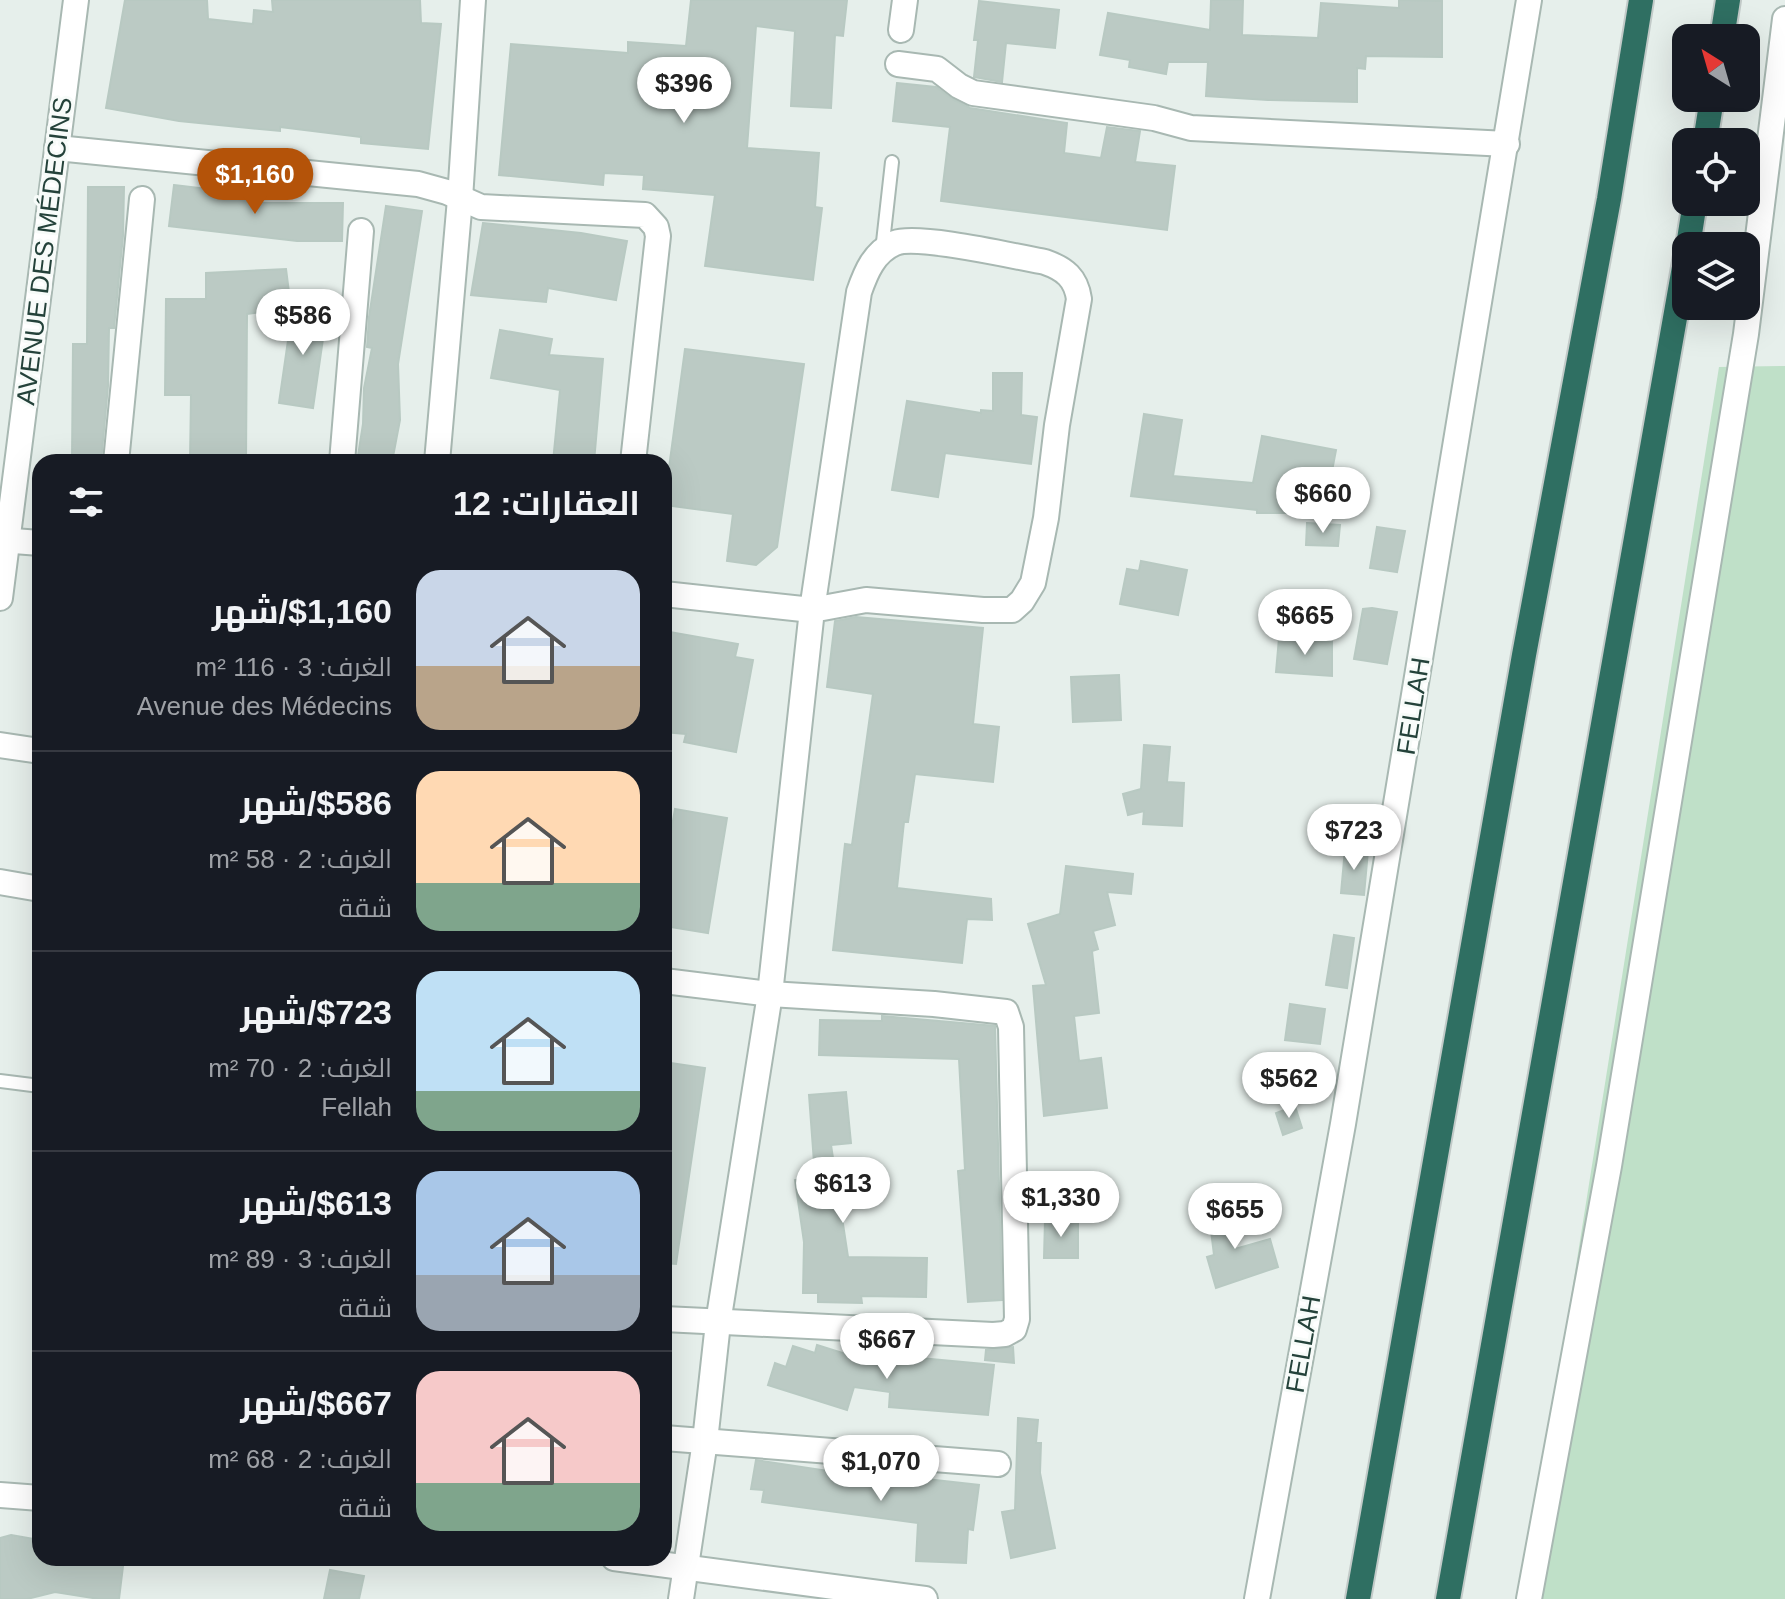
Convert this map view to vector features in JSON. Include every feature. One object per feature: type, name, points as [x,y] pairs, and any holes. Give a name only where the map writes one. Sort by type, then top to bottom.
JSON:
[{"type":"highway","points":[[1358,1599],[1524,655],[1609,199],[1641,0]]},
{"type":"highway","points":[[1724,24],[1728,0]]},
{"type":"highway","points":[[1448,1599],[1675,320]]},
{"type":"street","name":"AVENUE DES MÉDECINS","points":[[0,598],[3,540],[76,0]]},
{"type":"street","points":[[438,454],[460,199],[473,0]]},
{"type":"street","points":[[901,30],[905,0]]},
{"type":"street","name":"FELLAH","points":[[1257,1599],[1343,1124],[1529,0]]},
{"type":"street","points":[[1529,1599],[1609,1166],[1746,334],[1785,19]]},
{"type":"street","points":[[898,64],[937,69],[973,93],[1154,118],[1191,128],[1507,144]]},
{"type":"street","points":[[57,148],[418,184],[481,207],[636,213],[652,220],[658,236],[634,454]]},
{"type":"street","points":[[117,454],[142,199]]},
{"type":"street","points":[[343,454],[361,231]]},
{"type":"street","points":[[672,595],[812,610],[866,600],[1012,610],[1033,583],[1077,316],[1077,287],[1062,268],[1023,258],[922,241],[898,241],[882,251],[867,269],[859,292],[812,610],[770,994],[718,1323],[705,1441],[681,1599]]},
{"type":"street","points":[[3,540],[32,542]]},
{"type":"street","points":[[0,745],[32,750]]},
{"type":"street","points":[[0,882],[32,888]]},
{"type":"street","points":[[672,982],[770,994],[934,1004],[1006,1012],[1011,1027],[1017,1319],[1014,1329],[993,1335],[672,1320]]},
{"type":"street","points":[[672,1439],[998,1464]]},
{"type":"street","points":[[0,1495],[32,1497]]},
{"type":"street","points":[[672,1564],[925,1599]]},
{"type":"lane","points":[[882,251],[892,162]]},
{"type":"lane","points":[[0,1081],[32,1085]]},
{"type":"green space","points":[[1785,366],[1785,1599],[1523,1599],[1719,367]]},
{"type":"building","points":[[125,0],[207,0],[208,19],[253,24],[254,10],[273,12],[272,0],[420,0],[421,23],[441,24],[428,149],[361,143],[361,137],[280,127],[280,131],[179,121],[106,108]]},
{"type":"building","points":[[691,0],[847,0],[843,36],[835,35],[831,108],[791,106],[795,31],[756,26],[747,148],[819,153],[815,207],[822,208],[813,280],[705,266],[715,195],[643,189],[644,175],[604,173],[603,185],[499,175],[511,44],[628,53],[628,42],[686,46]]},
{"type":"building","points":[[1211,0],[1243,0],[1242,35],[1318,38],[1321,3],[1399,8],[1399,0],[1442,1],[1442,57],[1366,56],[1365,69],[1357,68],[1357,102],[1206,96],[1208,62],[1168,62],[1166,74],[1129,67],[1130,60],[1100,55],[1108,13],[1210,30]]},
{"type":"building","points":[[979,1],[1059,10],[1055,48],[1006,43],[1002,82],[974,77],[978,40],[974,40]]},
{"type":"building","points":[[897,83],[936,87],[970,108],[1067,123],[1064,153],[1101,158],[1107,127],[1140,131],[1135,162],[1175,166],[1167,230],[941,201],[950,127],[893,121]]},
{"type":"building","points":[[174,185],[258,195],[257,203],[343,203],[342,241],[297,241],[169,226]]},
{"type":"building","points":[[88,187],[124,187],[123,236],[114,328],[109,328],[102,454],[72,454],[73,344],[87,344]]},
{"type":"building","points":[[386,206],[422,211],[398,364],[400,420],[394,454],[358,454],[364,388],[372,348],[367,347]]},
{"type":"building","points":[[483,223],[627,241],[616,300],[548,288],[546,302],[471,295]]},
{"type":"building","points":[[286,269],[291,308],[247,314],[246,454],[190,454],[191,395],[165,395],[166,299],[206,299],[206,273]]},
{"type":"building","points":[[293,306],[327,311],[313,408],[279,403]]},
{"type":"building","points":[[500,330],[552,339],[549,355],[603,359],[595,454],[554,454],[560,390],[491,378]]},
{"type":"building","points":[[685,349],[804,364],[777,547],[756,565],[727,561],[733,514],[672,506],[671,454]]},
{"type":"building","points":[[993,373],[1022,373],[1021,415],[1037,417],[1031,464],[945,453],[938,497],[892,490],[907,401],[981,413],[981,410],[993,411]]},
{"type":"building","points":[[1144,414],[1182,420],[1173,476],[1253,483],[1262,436],[1336,450],[1324,513],[1257,513],[1257,510],[1131,496]]},
{"type":"building","points":[[1307,523],[1340,525],[1338,546],[1306,545]]},
{"type":"building","points":[[1377,527],[1405,531],[1397,572],[1370,568]]},
{"type":"building","points":[[1141,561],[1187,570],[1178,615],[1120,604],[1127,569],[1139,571]]},
{"type":"building","points":[[1363,609],[1397,612],[1387,664],[1354,659]]},
{"type":"building","points":[[856,617],[983,628],[973,724],[999,727],[993,782],[915,774],[908,822],[904,822],[897,888],[991,899],[992,920],[967,919],[962,963],[833,950],[845,844],[852,845],[873,694],[827,687],[835,621]]},
{"type":"building","points":[[672,632],[738,644],[735,657],[753,660],[736,752],[684,742],[686,734],[672,733]]},
{"type":"building","points":[[1279,638],[1332,642],[1332,676],[1276,672]]},
{"type":"building","points":[[1119,675],[1121,720],[1073,722],[1071,677]]},
{"type":"building","points":[[1144,745],[1170,747],[1167,782],[1184,783],[1182,826],[1143,824],[1144,811],[1128,815],[1123,794],[1141,789]]},
{"type":"building","points":[[675,809],[727,818],[708,933],[672,927],[672,826]]},
{"type":"building","points":[[1345,849],[1368,851],[1364,895],[1341,893]]},
{"type":"building","points":[[1066,866],[1133,874],[1131,894],[1107,892],[1115,925],[1093,931],[1098,949],[1092,951],[1099,1013],[1074,1016],[1079,1061],[1101,1058],[1107,1108],[1044,1116],[1033,986],[1046,985],[1028,924],[1060,914]]},
{"type":"building","points":[[1334,935],[1354,938],[1347,988],[1326,985]]},
{"type":"building","points":[[1290,1004],[1325,1009],[1320,1044],[1285,1040]]},
{"type":"building","points":[[882,1016],[995,1026],[1002,1300],[968,1302],[958,1171],[965,1170],[959,1059],[819,1055],[820,1020],[882,1021]]},
{"type":"building","points":[[672,1063],[705,1068],[676,1264],[672,1264]]},
{"type":"building","points":[[846,1092],[851,1143],[831,1145],[848,1257],[927,1258],[926,1297],[861,1296],[862,1303],[818,1302],[818,1293],[803,1293],[804,1242],[795,1180],[815,1176],[809,1095]]},
{"type":"building","points":[[1295,1106],[1302,1128],[1283,1135],[1276,1113]]},
{"type":"building","points":[[1228,1203],[1235,1249],[1270,1239],[1278,1267],[1216,1288],[1207,1257],[1214,1255],[1208,1206]]},
{"type":"building","points":[[1045,1220],[1078,1220],[1078,1258],[1044,1258]]},
{"type":"building","points":[[817,1345],[887,1367],[889,1355],[994,1365],[988,1415],[889,1407],[890,1392],[854,1387],[847,1410],[768,1385],[775,1363],[786,1367],[793,1346],[815,1353]]},
{"type":"building","points":[[1013,1347],[1014,1363],[985,1360],[986,1350]]},
{"type":"building","points":[[1018,1418],[1038,1420],[1036,1443],[1041,1443],[1040,1473],[1055,1548],[1011,1558],[1002,1512],[1015,1510]]},
{"type":"building","points":[[756,1460],[881,1479],[882,1474],[979,1485],[973,1530],[968,1529],[966,1563],[916,1561],[918,1523],[762,1502],[764,1490],[751,1489]]},
{"type":"building","points":[[11,1535],[32,1539],[32,1566],[123,1566],[119,1599],[55,1592],[27,1599],[0,1599],[0,1538]]},
{"type":"building","points":[[330,1570],[364,1576],[359,1599],[324,1599]]}]
